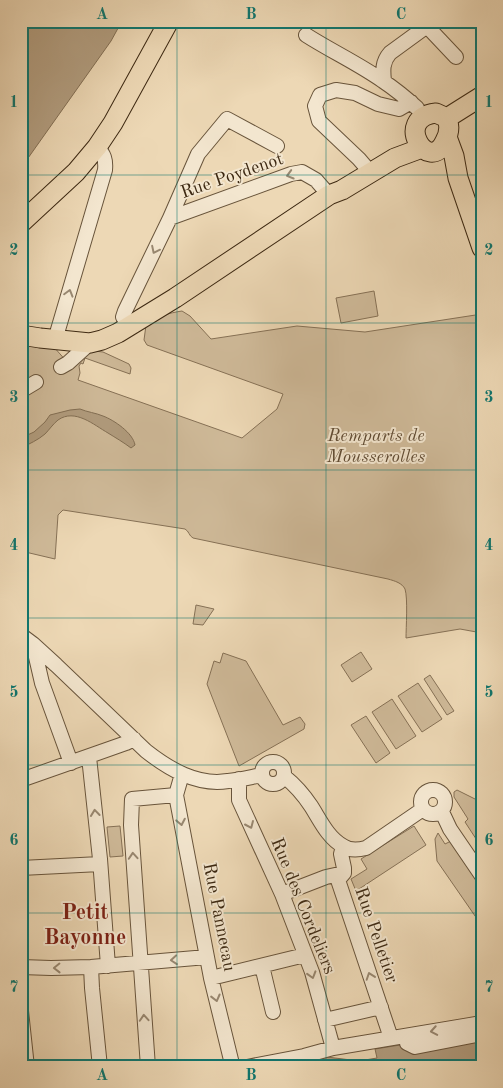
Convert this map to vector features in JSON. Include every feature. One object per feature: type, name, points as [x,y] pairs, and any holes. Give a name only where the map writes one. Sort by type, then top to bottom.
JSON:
[{"type":"main road","points":[[21,223],[76,172],[97,147],[113,123],[169,21]]},
{"type":"main road","points":[[21,335],[90,343],[118,334],[329,195],[342,190],[395,158],[443,146],[447,128],[482,96]]},
{"type":"main road","points":[[329,195],[338,185],[365,166],[417,116],[436,113],[447,128],[458,178],[482,248]]},
{"type":"main road","points":[[417,116],[416,138],[428,150],[444,160],[458,178]]},
{"type":"street","points":[[384,81],[383,69],[386,57],[424,24],[456,57]]},
{"type":"street","points":[[306,35],[384,81],[417,116]]},
{"type":"street","points":[[365,166],[318,121],[315,106],[320,95],[336,90],[355,93],[378,104],[399,108],[417,116]]},
{"type":"street","points":[[170,218],[198,154],[227,119],[276,146]]},
{"type":"street","points":[[55,340],[105,170],[105,159],[97,147]]},
{"type":"street","name":"Rue Poydenot","points":[[130,327],[122,317],[124,311],[170,218],[291,174],[302,172],[316,180],[329,195]]},
{"type":"street","points":[[61,367],[90,343]]},
{"type":"street","points":[[21,391],[36,382]]},
{"type":"street","points":[[27,639],[160,762],[182,774],[196,779],[227,781],[262,775],[266,765],[273,762],[281,765],[284,768],[284,776],[301,792],[330,835],[343,847],[355,850],[366,848],[422,809]]},
{"type":"street","points":[[27,639],[71,763]]},
{"type":"street","points":[[21,780],[126,744],[134,739]]},
{"type":"street","points":[[89,757],[108,966]]},
{"type":"street","name":"Rue Pannecau","points":[[182,774],[176,795],[211,978],[233,1067]]},
{"type":"street","name":"Rue des Cordeliers","points":[[239,779],[239,800],[282,894],[312,972],[332,1048]]},
{"type":"street","points":[[436,790],[440,792],[446,800],[442,812],[431,815],[422,809],[421,799],[426,792],[436,790]]},
{"type":"street","points":[[148,1067],[131,825],[132,799],[176,795]]},
{"type":"street","points":[[442,812],[450,829],[482,876]]},
{"type":"street","name":"Rue Pelletier","points":[[343,847],[341,854],[344,873],[338,880],[391,1038]]},
{"type":"street","points":[[21,868],[100,864]]},
{"type":"street","points":[[282,894],[326,877],[344,873]]},
{"type":"street","points":[[211,978],[305,955]]},
{"type":"street","points":[[21,967],[91,967],[207,957]]},
{"type":"street","points":[[262,966],[273,1012]]},
{"type":"street","points":[[91,967],[100,1067]]},
{"type":"street","points":[[325,1020],[381,1007]]},
{"type":"street","points":[[21,1011],[27,1067]]},
{"type":"street","points":[[247,1067],[304,1056],[332,1048],[482,1023]]},
{"type":"street","points":[[406,1036],[407,1043],[415,1047],[482,1034]]},
{"type":"green space","points":[[374,291],[378,316],[341,323],[336,298]]},
{"type":"green space","name":"Remparts de Mousserolles","points":[[182,311],[190,316],[211,339],[297,326],[365,332],[482,314],[482,633],[460,629],[406,638],[406,593],[404,587],[398,582],[193,538],[185,529],[63,510],[58,515],[55,559],[21,551],[21,341],[53,346],[68,363],[85,350],[103,352],[129,364],[131,368],[130,374],[85,358],[83,364],[81,363],[79,366],[78,380],[242,438],[277,409],[283,394],[147,345],[144,340],[146,325],[163,315]]},
{"type":"green space","points":[[196,605],[214,609],[203,625],[193,624]]},
{"type":"green space","points":[[361,652],[372,669],[352,682],[341,665]]},
{"type":"green space","points":[[223,653],[246,661],[283,725],[300,717],[305,724],[304,729],[239,766],[207,684],[214,661],[220,663]]},
{"type":"green space","points":[[430,675],[454,711],[447,715],[424,679]]},
{"type":"green space","points":[[418,683],[442,719],[422,732],[398,696]]},
{"type":"green space","points":[[392,699],[416,736],[396,749],[372,712]]},
{"type":"green space","points":[[366,716],[390,753],[376,763],[351,725]]},
{"type":"green space","points":[[457,790],[475,799],[482,797],[482,848],[465,822],[468,819],[454,797],[454,792]]},
{"type":"green space","points":[[120,826],[123,856],[110,857],[107,827]]},
{"type":"green space","points":[[414,826],[426,845],[356,891],[351,879],[367,869],[361,859]]},
{"type":"green space","points":[[438,833],[445,844],[451,841],[482,889],[482,926],[437,861],[435,839]]},
{"type":"shaded area","points":[[21,21],[122,21],[111,41],[21,168]]},
{"type":"shaded area","points":[[80,409],[103,416],[117,424],[131,436],[135,445],[131,448],[91,422],[71,416],[58,420],[45,434],[21,448],[21,438],[34,432],[50,415]]},
{"type":"shaded area","points":[[482,1039],[482,1067],[280,1067],[327,1057],[359,1061],[377,1058],[375,1049],[400,1045],[410,1052]]},
{"type":"district","name":"Petit Bayonne","points":[[85,926]]}]
